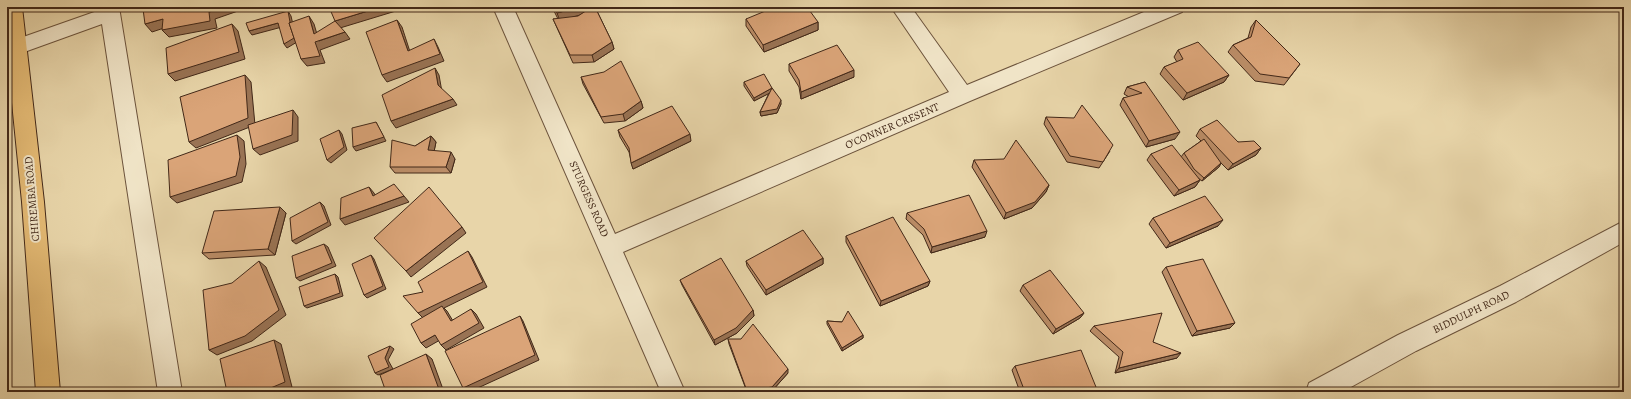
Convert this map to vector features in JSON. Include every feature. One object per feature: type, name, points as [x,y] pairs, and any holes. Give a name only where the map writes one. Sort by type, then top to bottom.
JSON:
[{"type":"main road","name":"CHIREMBA ROAD","points":[[12,7],[13,36],[33,202],[48,392]]},
{"type":"street","name":"STURGESS ROAD","points":[[503,7],[673,392]]},
{"type":"street","points":[[901,7],[963,95]]},
{"type":"street","name":"O'CONNER CRESENT","points":[[610,247],[963,95],[1175,7]]},
{"type":"street","points":[[13,36],[109,11],[166,391]]},
{"type":"street","name":"BIDDULPH ROAD","points":[[1318,392],[1407,343],[1508,294],[1624,231]]},
{"type":"building","points":[[149,7],[223,7],[209,12],[210,21],[162,30],[163,19],[145,24],[143,9]]},
{"type":"building","points":[[329,7],[381,7],[335,21]]},
{"type":"building","points":[[553,7],[579,7],[557,13]]},
{"type":"building","points":[[592,7],[595,7],[612,42],[592,55],[570,55],[553,19],[578,16]]},
{"type":"building","points":[[775,7],[807,7],[818,22],[763,45],[746,19]]},
{"type":"building","points":[[288,11],[289,23],[294,38],[284,44],[278,23],[249,31],[246,23]]},
{"type":"building","points":[[309,16],[314,34],[335,21],[345,32],[315,42],[320,56],[301,59],[289,23]]},
{"type":"building","points":[[397,20],[408,51],[434,39],[440,54],[382,75],[366,32]]},
{"type":"building","points":[[1256,20],[1300,64],[1289,78],[1260,74],[1233,45],[1251,37]]},
{"type":"building","points":[[232,24],[239,52],[168,74],[166,48]]},
{"type":"building","points":[[1198,42],[1229,75],[1187,93],[1164,67],[1183,59],[1178,50]]},
{"type":"building","points":[[837,45],[854,70],[801,92],[799,80],[789,64]]},
{"type":"building","points":[[621,61],[641,101],[623,114],[601,117],[581,77],[604,72]]},
{"type":"building","points":[[435,68],[438,85],[453,99],[391,121],[382,95]]},
{"type":"building","points":[[764,74],[772,88],[754,98],[744,82]]},
{"type":"building","points":[[245,75],[248,118],[189,142],[180,97]]},
{"type":"building","points":[[1145,82],[1180,132],[1149,141],[1123,98],[1142,93],[1127,87]]},
{"type":"building","points":[[772,88],[781,100],[777,109],[760,112]]},
{"type":"building","points":[[1082,105],[1113,145],[1103,162],[1070,156],[1046,117],[1074,118]]},
{"type":"building","points":[[672,106],[690,134],[631,163],[629,148],[618,130]]},
{"type":"building","points":[[293,110],[292,135],[253,149],[248,125]]},
{"type":"building","points":[[1217,120],[1238,142],[1254,141],[1261,148],[1233,164],[1200,129]]},
{"type":"building","points":[[376,122],[384,137],[353,147],[352,128]]},
{"type":"building","points":[[339,130],[344,147],[327,160],[320,139]]},
{"type":"building","points":[[237,135],[240,157],[236,176],[170,197],[168,160]]},
{"type":"building","points":[[431,136],[428,150],[451,152],[446,167],[390,167],[392,140],[415,146]]},
{"type":"building","points":[[1204,139],[1221,163],[1204,178],[1194,169],[1184,153]]},
{"type":"building","points":[[1016,140],[1049,185],[1035,202],[1006,213],[974,160],[1004,159]]},
{"type":"building","points":[[1172,145],[1200,180],[1179,190],[1151,154]]},
{"type":"building","points":[[394,184],[404,196],[340,219],[341,198],[369,187],[373,196]]},
{"type":"building","points":[[429,187],[462,227],[406,271],[374,238]]},
{"type":"building","points":[[969,195],[987,231],[932,247],[924,229],[907,213]]},
{"type":"building","points":[[1205,196],[1223,220],[1170,243],[1153,218]]},
{"type":"building","points":[[320,202],[328,222],[292,241],[290,218]]},
{"type":"building","points":[[280,207],[268,249],[202,253],[214,211]]},
{"type":"building","points":[[893,217],[930,281],[881,301],[846,236]]},
{"type":"building","points":[[803,230],[823,258],[766,290],[746,261]]},
{"type":"building","points":[[324,244],[332,263],[296,278],[292,256]]},
{"type":"building","points":[[468,251],[483,282],[418,313],[403,296],[423,292],[418,282]]},
{"type":"building","points":[[371,255],[383,286],[364,295],[352,264]]},
{"type":"building","points":[[721,258],[753,310],[736,328],[714,340],[680,280]]},
{"type":"building","points":[[1203,259],[1235,323],[1197,331],[1166,267]]},
{"type":"building","points":[[259,261],[279,310],[245,336],[209,350],[203,290],[232,283]]},
{"type":"building","points":[[1050,270],[1084,313],[1056,329],[1023,285]]},
{"type":"building","points":[[335,274],[340,293],[304,306],[299,287]]},
{"type":"building","points":[[442,306],[451,321],[471,309],[479,323],[441,345],[435,335],[421,343],[411,324]]},
{"type":"building","points":[[848,311],[863,335],[842,348],[827,321],[842,322]]},
{"type":"building","points":[[1162,313],[1153,342],[1181,353],[1119,368],[1123,352],[1094,326]]},
{"type":"building","points":[[520,316],[535,355],[463,388],[445,351]]},
{"type":"building","points":[[753,324],[788,369],[772,387],[747,391],[728,339],[741,339]]},
{"type":"building","points":[[274,340],[285,382],[261,392],[227,392],[220,359]]},
{"type":"building","points":[[390,346],[385,358],[389,367],[375,373],[368,356]]},
{"type":"building","points":[[1081,350],[1098,392],[1025,392],[1015,366]]},
{"type":"building","points":[[426,354],[440,392],[386,392],[380,375]]},
{"type":"building","points":[[1000,388],[1002,392],[988,392]]}]
